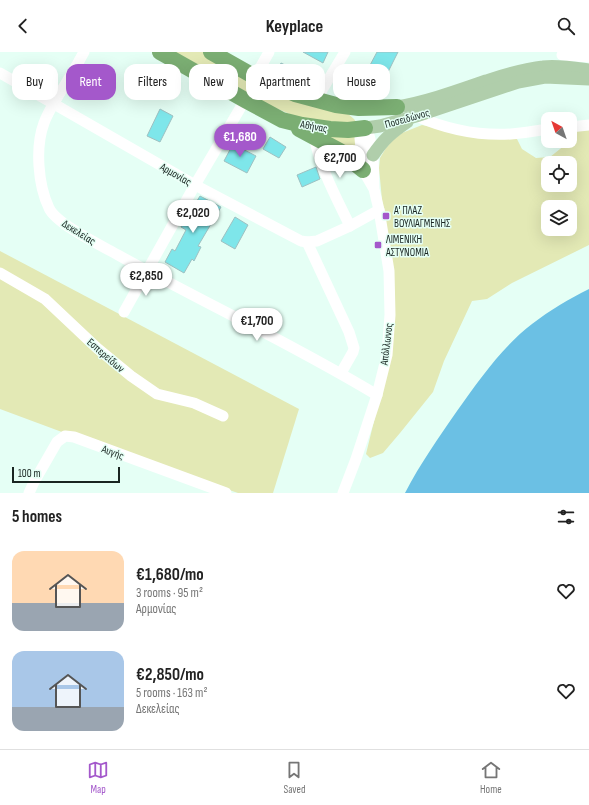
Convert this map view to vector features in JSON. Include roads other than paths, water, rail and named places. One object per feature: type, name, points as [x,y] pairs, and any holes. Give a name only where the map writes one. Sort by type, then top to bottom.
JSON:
[{"type":"highway","name":"Αθήνας","points":[[160,52],[282,120],[302,125],[330,129],[348,130],[365,128]]},
{"type":"highway","points":[[212,52],[246,72]]},
{"type":"highway","points":[[316,100],[336,105],[347,110],[355,116],[365,128],[376,116],[397,107]]},
{"type":"highway","name":"Ποσειδώνος","points":[[336,105],[381,108],[397,107]]},
{"type":"highway","points":[[282,120],[340,151],[363,170]]},
{"type":"main road","name":"Ποσειδώνος","points":[[397,107],[414,104],[515,72],[544,67],[563,58],[589,70]]},
{"type":"main road","name":"Ποσειδώνος","points":[[365,128],[416,116],[518,82],[545,77],[589,79]]},
{"type":"main road","points":[[373,155],[386,138],[416,116]]},
{"type":"street","name":"Δεκελείας","points":[[84,52],[44,123],[38,145],[39,172],[44,194],[52,214],[61,222],[147,271],[342,373],[376,395]]},
{"type":"street","points":[[262,64],[269,52]]},
{"type":"street","points":[[325,85],[345,52]]},
{"type":"street","points":[[563,58],[589,57]]},
{"type":"street","name":"Αρμονίας","points":[[0,73],[195,185],[296,238],[307,242]]},
{"type":"street","points":[[124,312],[195,185],[245,100]]},
{"type":"street","points":[[416,116],[432,124],[472,132],[512,134],[541,130]]},
{"type":"street","points":[[577,126],[589,125]]},
{"type":"street","points":[[365,128],[368,132],[373,155],[374,189]]},
{"type":"street","points":[[365,128],[360,138],[363,170],[374,189]]},
{"type":"street","points":[[314,136],[316,150],[326,175],[350,226]]},
{"type":"street","name":"Απόλλωνος","points":[[343,493],[356,459],[387,355],[390,315],[389,271],[374,189]]},
{"type":"street","points":[[342,373],[354,348],[349,332],[307,242],[317,241],[350,226],[379,210]]},
{"type":"street","name":"Εσπερείδων","points":[[0,273],[45,299],[125,372],[157,394],[194,403],[223,416]]},
{"type":"street","name":"Αυγής","points":[[29,493],[57,442],[65,436],[74,437],[226,493]]},
{"type":"water","points":[[589,289],[589,493],[405,493],[423,461],[443,431],[501,353],[521,333],[539,319],[560,305]]},
{"type":"place","name":"Α' ΠΛΑΖ ΒΟΥΛΙΑΓΜΕΝΗΣ","points":[[386,216]]},
{"type":"place","name":"ΛΙΜΕΝΙΚΗ ΑΣΤΥΝΟΜΙΑ","points":[[378,245]]}]
